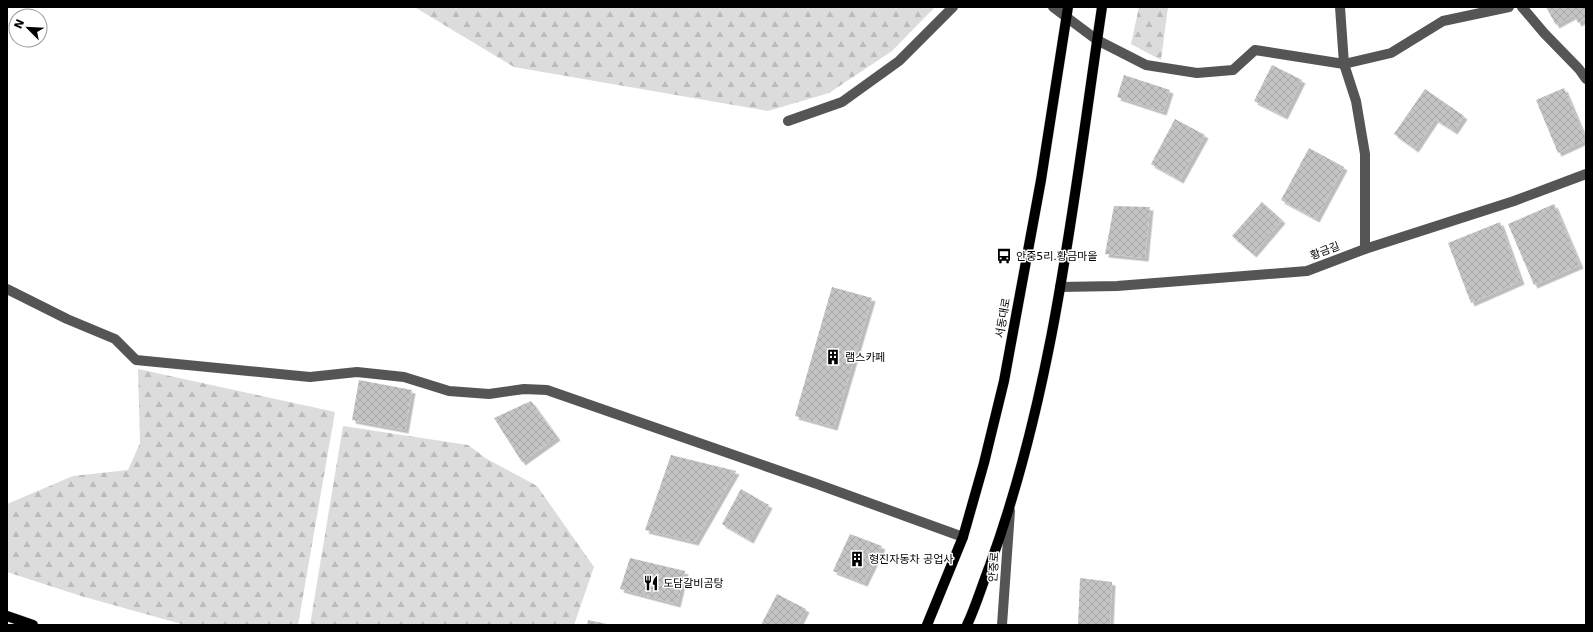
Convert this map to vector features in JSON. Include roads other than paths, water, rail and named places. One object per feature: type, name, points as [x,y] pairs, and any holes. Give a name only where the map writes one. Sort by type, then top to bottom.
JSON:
[{"type":"main road","points":[[967,625],[1010,510],[1033,425],[1060,287],[1102,7]]},
{"type":"main road","name":"서동대로","points":[[927,625],[963,537],[984,463],[1004,381],[1041,180],[1068,11]]},
{"type":"main road","points":[[7,616],[33,625]]},
{"type":"street","points":[[788,121],[842,102],[899,61],[953,7]]},
{"type":"street","points":[[1053,7],[1068,11],[1098,40],[1146,65],[1197,73],[1233,70],[1254,50],[1344,64],[1391,53],[1443,21],[1509,7]]},
{"type":"street","points":[[1340,7],[1344,64],[1356,101],[1365,154],[1365,249]]},
{"type":"street","points":[[1522,7],[1544,33],[1579,69],[1586,79]]},
{"type":"street","name":"황금길","points":[[1060,287],[1117,286],[1307,271],[1365,249],[1514,201],[1586,174]]},
{"type":"street","points":[[7,289],[67,319],[115,339],[136,360],[310,377],[357,372],[404,377],[449,390],[489,394],[524,389],[547,390],[810,481],[963,537]]},
{"type":"street","name":"안중로","points":[[1002,625],[1010,510]]},
{"type":"place","name":"안중5리.황금마을","points":[[1004,256]]},
{"type":"place","name":"램스카페","points":[[833,357]]},
{"type":"place","name":"형진자동차 공업사","points":[[857,559]]},
{"type":"place","name":"도담갈비곰탕","points":[[651,583]]}]
